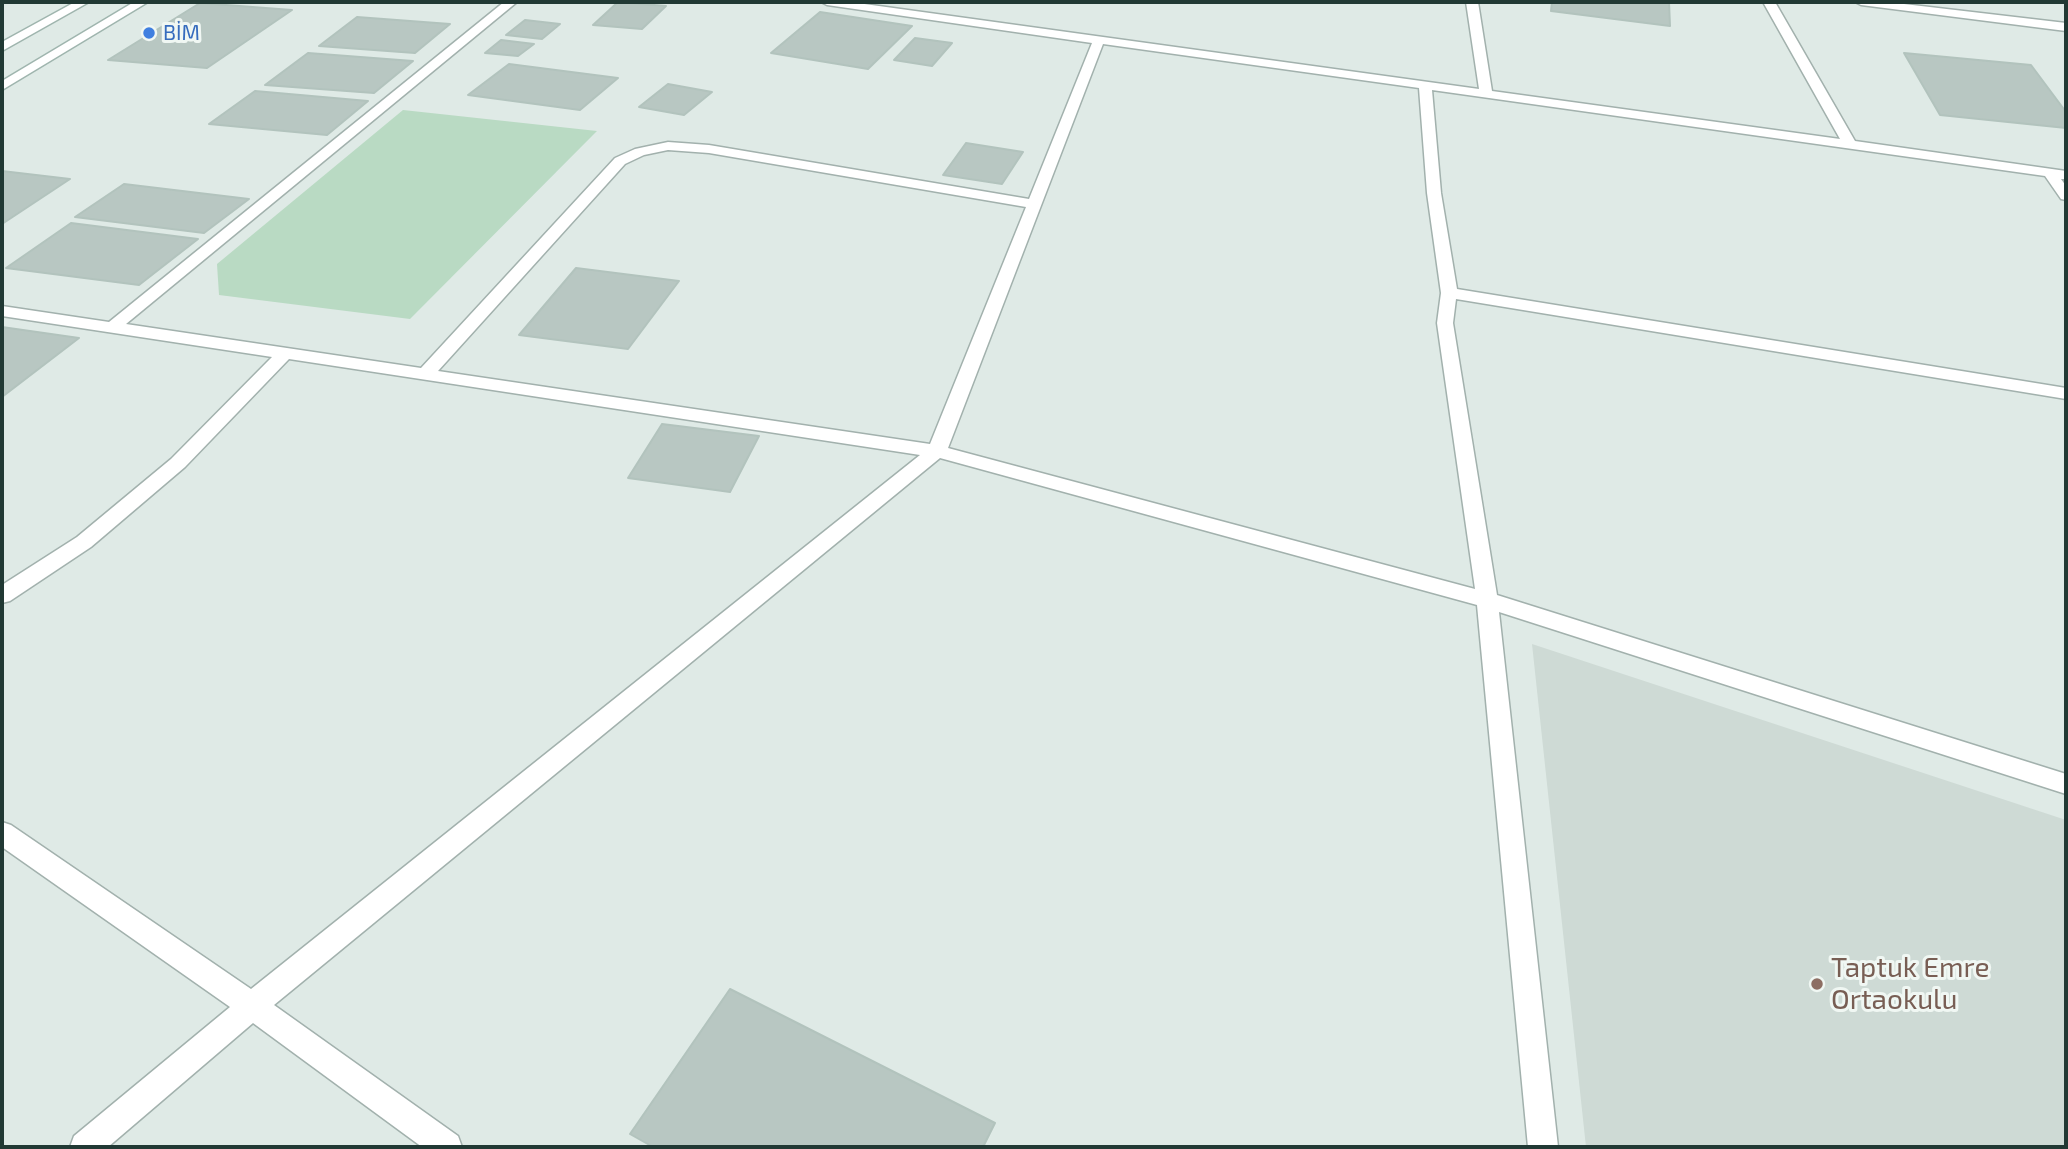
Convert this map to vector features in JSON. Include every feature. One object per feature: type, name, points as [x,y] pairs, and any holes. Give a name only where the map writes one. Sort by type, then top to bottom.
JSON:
[{"type":"street","points":[[2,47],[83,2]]},
{"type":"street","points":[[2,86],[142,2]]},
{"type":"street","points":[[113,327],[512,2]]},
{"type":"street","points":[[827,2],[2066,174]]},
{"type":"street","points":[[923,15],[933,2]]},
{"type":"street","points":[[1472,2],[1486,94]]},
{"type":"street","points":[[1769,2],[1850,145]]},
{"type":"street","points":[[1861,2],[2066,27]]},
{"type":"street","points":[[85,1147],[252,1006],[937,451],[1099,40]]},
{"type":"street","points":[[1425,86],[1434,193],[1449,292],[1445,323],[1487,600],[1543,1147]]},
{"type":"street","points":[[425,373],[620,161],[639,152],[668,146],[709,149],[1034,204]]},
{"type":"street","points":[[2049,172],[2066,196]]},
{"type":"street","points":[[1449,292],[2066,394]]},
{"type":"street","points":[[2,311],[937,451],[1487,600],[2066,785]]},
{"type":"street","points":[[2,595],[84,542],[178,463],[286,352]]},
{"type":"street","points":[[2,833],[252,1006],[447,1147]]},
{"type":"shaded area","name":"Taptuk Emre Ortaokulu","points":[[1532,644],[2066,820],[2066,1147],[1586,1147]]},
{"type":"green space","points":[[403,110],[597,131],[410,319],[219,295],[217,264]]},
{"type":"building","points":[[618,2],[666,6],[642,29],[593,25]]},
{"type":"building","points":[[1552,2],[1669,2],[1670,26],[1551,11]]},
{"type":"building","points":[[200,3],[292,10],[207,68],[108,60]]},
{"type":"building","points":[[820,12],[912,26],[868,69],[771,53]]},
{"type":"building","points":[[357,17],[450,24],[415,53],[319,46]]},
{"type":"building","points":[[525,20],[560,24],[542,39],[506,35]]},
{"type":"building","points":[[915,38],[952,43],[932,66],[894,60]]},
{"type":"building","points":[[501,40],[534,44],[518,56],[485,53]]},
{"type":"building","points":[[308,53],[413,61],[374,93],[265,85]]},
{"type":"building","points":[[1904,53],[2031,65],[2066,112],[2066,128],[1940,115]]},
{"type":"building","points":[[509,64],[618,78],[580,110],[468,95]]},
{"type":"building","points":[[668,84],[712,92],[684,115],[639,107]]},
{"type":"building","points":[[255,91],[368,101],[327,135],[209,124]]},
{"type":"building","points":[[966,143],[1023,152],[1002,184],[943,175]]},
{"type":"building","points":[[2,171],[70,179],[2,224]]},
{"type":"building","points":[[124,184],[249,199],[204,233],[75,217]]},
{"type":"building","points":[[71,223],[198,239],[139,285],[6,268]]},
{"type":"building","points":[[576,268],[679,281],[628,349],[519,335]]},
{"type":"building","points":[[2,327],[79,338],[2,397]]},
{"type":"building","points":[[662,424],[759,436],[730,492],[628,478]]},
{"type":"building","points":[[730,989],[995,1123],[983,1147],[653,1147],[630,1134]]},
{"type":"place","name":"BİM","points":[[149,33]]},
{"type":"place","name":"Taptuk Emre Ortaokulu","points":[[1817,984]]}]
